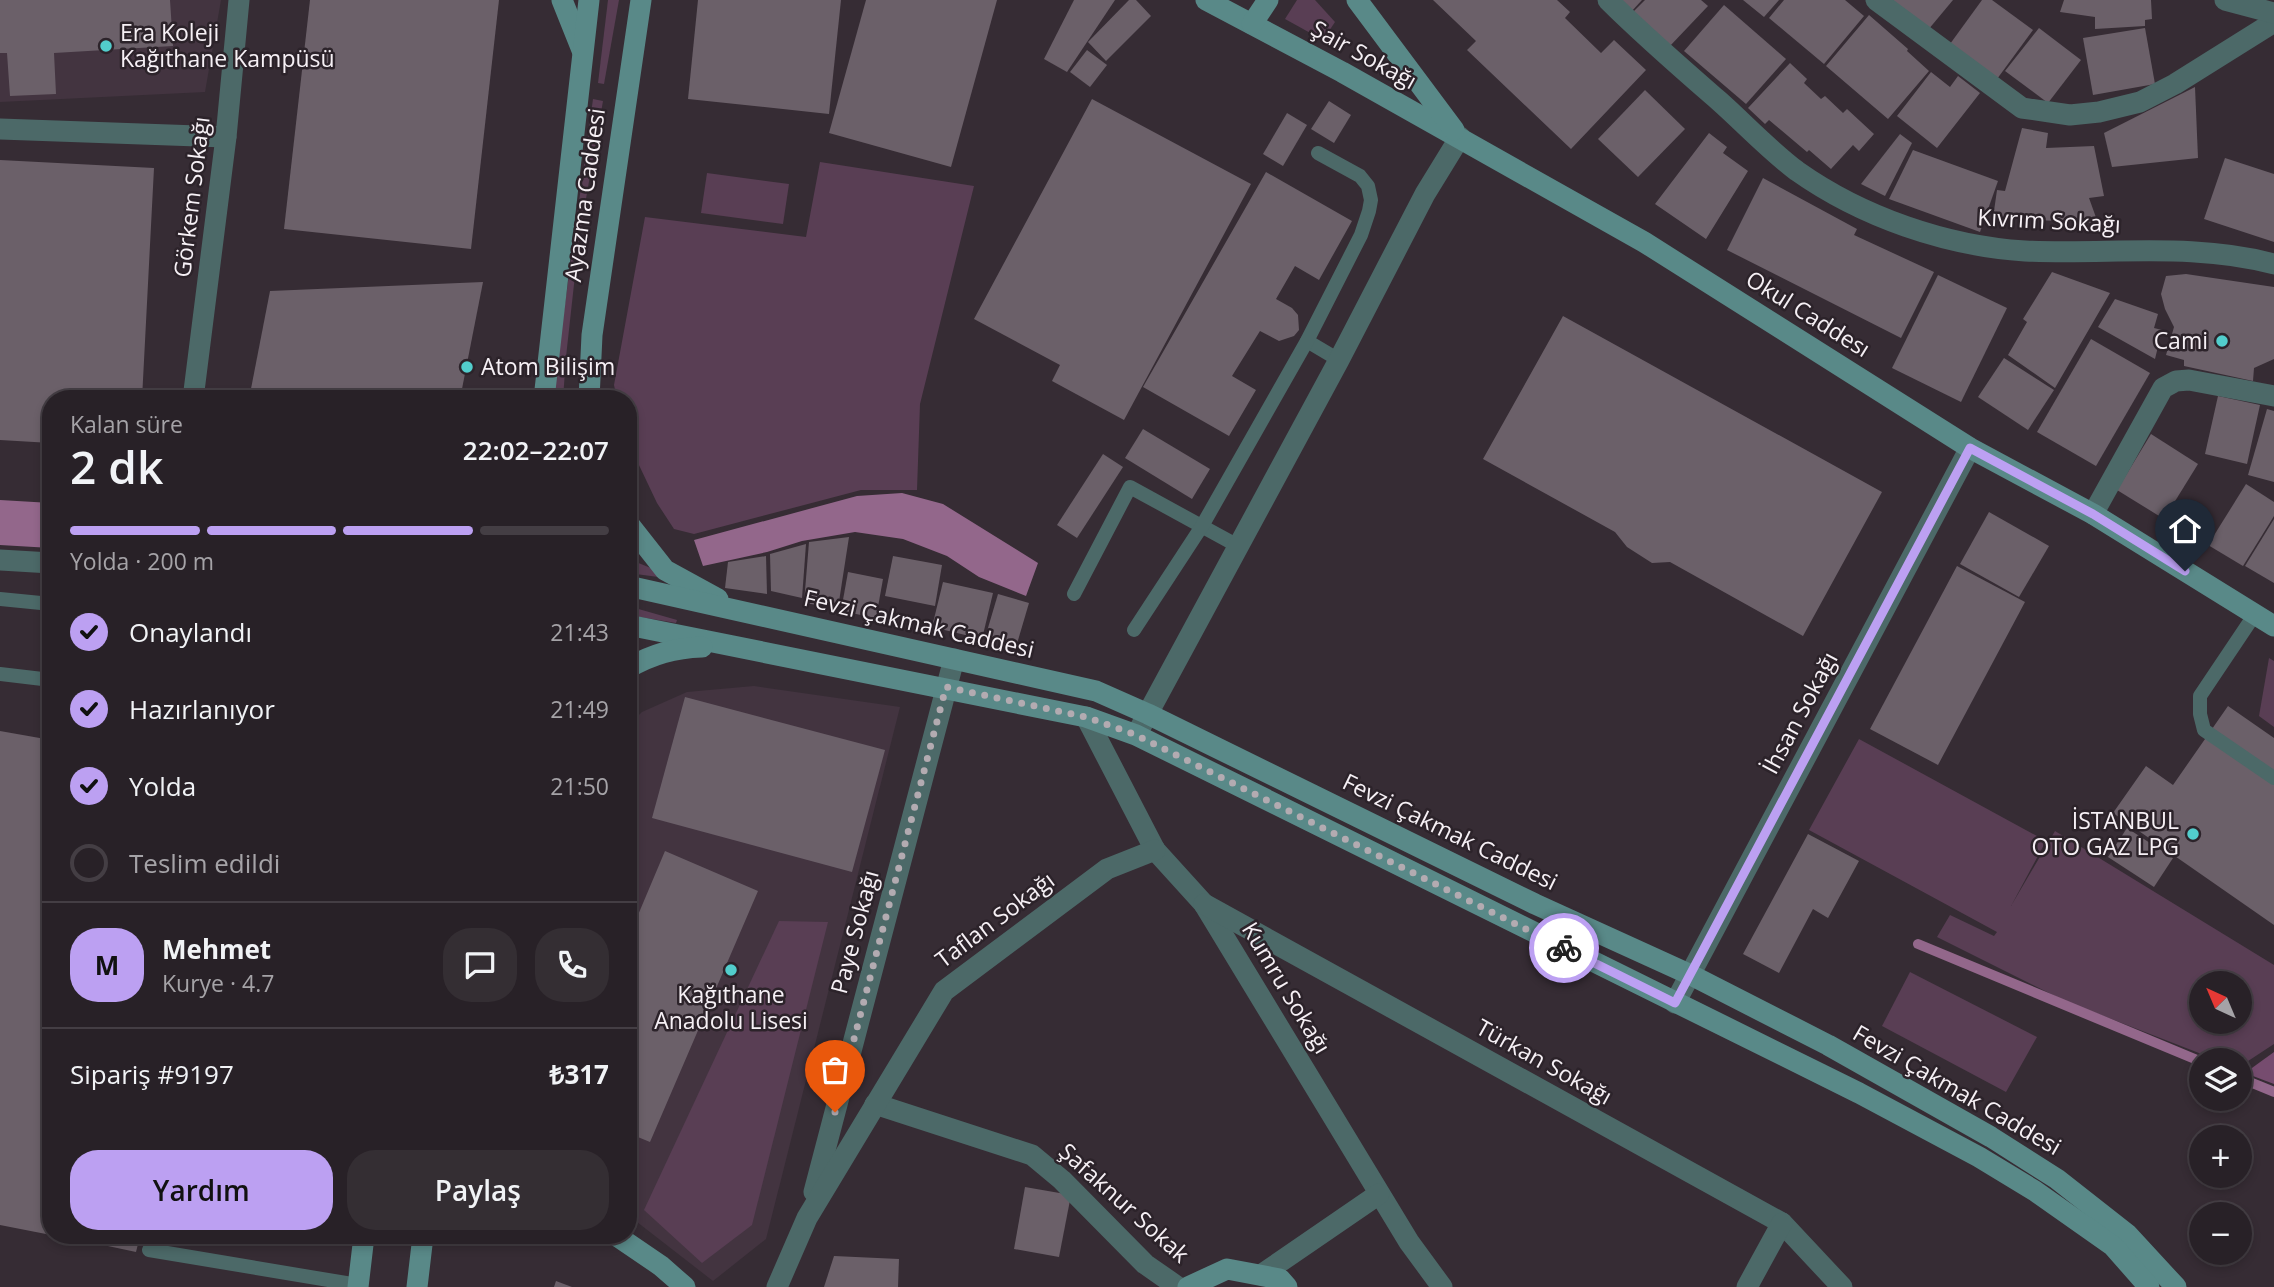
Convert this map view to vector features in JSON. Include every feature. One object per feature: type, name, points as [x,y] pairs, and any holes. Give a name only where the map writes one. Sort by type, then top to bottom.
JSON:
[{"type":"main road","points":[[562,0],[583,55]]},
{"type":"main road","name":"Ayazma Caddesi","points":[[545,390],[589,0]]},
{"type":"main road","name":"Ayazma Caddesi","points":[[589,390],[592,335],[641,0]]},
{"type":"main road","name":"Şair Sokağı","points":[[1206,0],[1460,137]]},
{"type":"main road","points":[[1252,24],[1268,0]]},
{"type":"main road","name":"Okul Caddesı","points":[[1357,0],[1460,137],[1644,242],[1970,448],[2093,514],[2274,626]]},
{"type":"main road","points":[[637,534],[665,570],[741,611]]},
{"type":"main road","name":"Fevzi Çakmak Caddesi","points":[[637,588],[1096,691],[1148,714],[1535,904],[1691,975],[1828,1045],[1991,1137],[2057,1179],[2127,1234],[2176,1287]]},
{"type":"main road","name":"Fevzi Çakmak Caddesi","points":[[637,627],[1086,717],[1136,735],[1859,1093],[1979,1157],[2035,1191],[2113,1246],[2148,1287]]},
{"type":"main road","points":[[637,663],[653,654],[683,648],[729,646]]},
{"type":"main road","points":[[362,1286],[364,1244]]},
{"type":"main road","points":[[417,1287],[422,1244]]},
{"type":"main road","points":[[629,1244],[661,1266],[685,1287]]},
{"type":"main road","points":[[1188,1287],[1227,1269],[1280,1279],[1287,1287]]},
{"type":"street","name":"Görkem Sokağı","points":[[194,390],[226,137],[239,0]]},
{"type":"street","name":"Kıvrım Sokağı","points":[[1608,0],[1796,170],[1841,198],[1888,219],[1934,235],[1977,245],[2081,253],[2210,252],[2274,264]]},
{"type":"street","points":[[1876,0],[2022,108],[2070,114],[2099,113],[2140,102],[2175,85],[2274,22]]},
{"type":"street","points":[[2225,0],[2274,13]]},
{"type":"street","points":[[0,130],[226,137]]},
{"type":"street","points":[[1136,735],[1339,360],[1425,194],[1460,137]]},
{"type":"street","points":[[2093,514],[2163,388],[2176,381],[2189,380],[2274,396]]},
{"type":"street","name":"İhsan Sokağı","points":[[1675,1003],[1970,448]]},
{"type":"street","points":[[0,560],[42,562]]},
{"type":"street","name":"Paye Sokağı","points":[[807,1218],[954,659]]},
{"type":"street","name":"Kumru Sokağı","points":[[1086,717],[1155,850],[1204,904],[1379,1194],[1442,1287]]},
{"type":"street","name":"Taflan Sokağı","points":[[777,1287],[807,1218],[944,991],[1107,869],[1155,850]]},
{"type":"street","name":"Türkan Sokağı","points":[[1204,904],[1783,1223],[1842,1287]]},
{"type":"street","name":"Şafaknur Sokak","points":[[875,1104],[1032,1156],[1062,1180],[1145,1264],[1178,1287]]},
{"type":"street","points":[[1261,1275],[1379,1194]]},
{"type":"street","points":[[1747,1287],[1783,1223]]},
{"type":"lane","points":[[1134,630],[1202,527],[1307,341],[1361,235],[1371,200],[1368,186],[1360,176],[1318,153]]},
{"type":"lane","points":[[1307,341],[1339,360]]},
{"type":"lane","points":[[1074,594],[1130,487],[1238,546]]},
{"type":"lane","points":[[0,599],[42,603]]},
{"type":"lane","points":[[2255,614],[2200,696],[2200,714],[2204,730],[2274,778]]},
{"type":"lane","points":[[0,674],[42,679]]},
{"type":"lane","points":[[149,1250],[362,1286]]},
{"type":"shaded area","name":"Era Koleji Kağıthane Kampüsü","points":[[0,0],[221,0],[205,92],[0,102]]},
{"type":"shaded area","points":[[608,0],[619,0],[604,84],[598,83]]},
{"type":"shaded area","points":[[1297,0],[1315,0],[1335,22],[1323,40],[1285,19]]},
{"type":"shaded area","points":[[593,99],[603,101],[579,239],[564,390],[553,390]]},
{"type":"shaded area","points":[[820,162],[974,186],[920,404],[917,490],[861,490],[694,534],[674,529],[657,503],[637,461],[637,390],[615,390],[614,385],[645,217],[806,237]]},
{"type":"shaded area","points":[[707,173],[789,184],[783,224],[701,213]]},
{"type":"shaded area","points":[[902,493],[943,504],[1038,563],[1026,596],[979,577],[947,556],[903,539],[855,532],[802,541],[703,566],[694,540],[857,496]]},
{"type":"shaded area","points":[[0,500],[42,502],[42,547],[0,545]]},
{"type":"shaded area","points":[[637,562],[663,573],[666,578],[637,574]]},
{"type":"shaded area","points":[[637,609],[677,620],[676,623],[637,616]]},
{"type":"shaded area","points":[[2269,658],[2274,661],[2274,727],[2259,716]]},
{"type":"shaded area","name":"Kağıthane Anadolu Lisesi","points":[[754,686],[900,707],[766,1239],[713,1281],[637,1222],[637,717],[642,712],[687,692]]},
{"type":"shaded area","points":[[1859,739],[2046,841],[2011,906],[2055,831],[2274,965],[2274,1044],[2252,1058],[2252,1048],[2189,1049],[2065,1001],[1937,937],[1950,915],[1994,936],[1997,932],[1809,830]]},
{"type":"shaded area","points":[[779,921],[828,922],[752,1225],[702,1263],[644,1210]]},
{"type":"shaded area","points":[[1910,972],[2037,1037],[2006,1092],[1882,1026]]},
{"type":"shaded area","points":[[2274,1052],[2274,1084],[2252,1076],[2252,1068]]},
{"type":"building","points":[[0,0],[170,0],[173,46],[54,53],[56,94],[10,96],[7,53],[0,53]]},
{"type":"building","points":[[310,0],[499,0],[471,249],[284,229]]},
{"type":"building","points":[[698,0],[841,0],[829,114],[688,99]]},
{"type":"building","points":[[866,0],[997,0],[951,167],[829,133]]},
{"type":"building","points":[[1074,0],[1115,0],[1067,72],[1044,59]]},
{"type":"building","points":[[1129,0],[1136,0],[1151,16],[1106,61],[1088,42]]},
{"type":"building","points":[[1433,0],[1557,0],[1570,12],[1565,18],[1601,53],[1614,40],[1646,70],[1571,149],[1467,50],[1476,41]]},
{"type":"building","points":[[1619,0],[1642,0],[1631,12]]},
{"type":"building","points":[[1645,0],[1701,0],[1708,6],[1669,47],[1633,12]]},
{"type":"building","points":[[1743,0],[1779,0],[1764,17]]},
{"type":"building","points":[[1784,0],[1845,0],[1864,16],[1824,64],[1769,18]]},
{"type":"building","points":[[1892,0],[1953,0],[1928,30]]},
{"type":"building","points":[[1982,0],[1992,0],[2033,30],[1997,79],[1950,44]]},
{"type":"building","points":[[2064,0],[2151,0],[2152,19],[2145,20],[2145,26],[2095,29],[2095,17],[2060,12]]},
{"type":"building","points":[[1724,5],[1786,59],[1746,104],[1684,51]]},
{"type":"building","points":[[1869,15],[1929,71],[1888,119],[1826,66]]},
{"type":"building","points":[[2039,28],[2081,60],[2048,103],[2005,71]]},
{"type":"building","points":[[2145,28],[2155,84],[2093,95],[2083,38]]},
{"type":"building","points":[[1087,50],[1107,65],[1090,87],[1070,72]]},
{"type":"building","points":[[1790,63],[1807,79],[1804,83],[1821,99],[1825,96],[1843,113],[1847,109],[1874,134],[1859,151],[1853,145],[1831,169],[1769,120],[1765,124],[1748,108]]},
{"type":"building","points":[[1931,72],[1950,87],[1958,76],[1980,93],[1937,148],[1897,116]]},
{"type":"building","points":[[2195,87],[2198,158],[2112,167],[2104,133]]},
{"type":"building","points":[[1645,90],[1685,129],[1638,177],[1598,139]]},
{"type":"building","points":[[1092,99],[1251,184],[1124,420],[1052,381],[1060,365],[974,319]]},
{"type":"building","points":[[1329,101],[1351,115],[1334,143],[1311,129]]},
{"type":"building","points":[[1287,113],[1307,125],[1283,166],[1263,154]]},
{"type":"building","points":[[2022,128],[2048,133],[2046,148],[2094,146],[2104,196],[2089,198],[2098,223],[1993,218],[1997,190],[2005,191]]},
{"type":"building","points":[[1709,133],[1727,147],[1723,153],[1748,171],[1706,239],[1655,204]]},
{"type":"building","points":[[1900,134],[1912,143],[1885,196],[1861,184]]},
{"type":"building","points":[[1913,150],[1998,181],[1980,232],[1889,199]]},
{"type":"building","points":[[2225,158],[2274,174],[2274,242],[2204,219]]},
{"type":"building","points":[[0,160],[154,168],[142,390],[42,390],[42,442],[0,440]]},
{"type":"building","points":[[1266,172],[1352,221],[1319,280],[1295,266],[1276,299],[1292,308],[1298,315],[1299,330],[1294,336],[1279,341],[1260,331],[1232,376],[1256,390],[1229,436],[1143,387]]},
{"type":"building","points":[[1763,178],[1857,229],[1854,235],[1934,272],[1901,338],[1727,250]]},
{"type":"building","points":[[2052,272],[2110,293],[2055,388],[2008,355],[2027,322],[2023,319]]},
{"type":"building","name":"Cami","points":[[2186,274],[2274,287],[2274,359],[2254,368],[2253,381],[2184,366],[2184,360],[2166,355],[2174,327],[2161,294],[2166,276]]},
{"type":"building","points":[[1938,275],[2007,308],[1961,402],[1892,368]]},
{"type":"building","points":[[483,282],[462,390],[251,390],[270,291]]},
{"type":"building","points":[[2115,299],[2158,314],[2154,328],[2162,330],[2155,359],[2098,327]]},
{"type":"building","points":[[1563,316],[1882,492],[1803,636],[1670,562],[1652,563],[1627,547],[1615,532],[1483,459]]},
{"type":"building","points":[[2091,339],[2150,373],[2096,466],[2037,432]]},
{"type":"building","points":[[2004,358],[2054,390],[2028,430],[1978,397]]},
{"type":"building","points":[[2218,396],[2260,405],[2247,464],[2205,454]]},
{"type":"building","points":[[2267,409],[2274,411],[2274,482],[2248,475]]},
{"type":"building","points":[[1143,429],[1210,469],[1192,499],[1125,458]]},
{"type":"building","points":[[2151,434],[2198,464],[2164,519],[2117,490]]},
{"type":"building","points":[[1103,454],[1123,467],[1077,538],[1057,525]]},
{"type":"building","points":[[2246,484],[2274,502],[2274,516],[2243,566],[2208,545]]},
{"type":"building","points":[[1989,512],[2049,546],[2019,597],[1960,564]]},
{"type":"building","points":[[2274,519],[2274,583],[2245,566]]},
{"type":"building","points":[[849,537],[838,608],[804,603],[809,542]]},
{"type":"building","points":[[806,544],[802,598],[771,591],[770,554]]},
{"type":"building","points":[[766,556],[767,594],[725,588],[728,562]]},
{"type":"building","points":[[893,556],[942,565],[935,606],[885,596]]},
{"type":"building","points":[[1957,566],[2025,602],[1938,765],[1870,729]]},
{"type":"building","points":[[848,572],[883,579],[876,618],[841,611]]},
{"type":"building","points":[[943,582],[993,593],[982,639],[932,627]]},
{"type":"building","points":[[998,594],[1029,603],[1016,647],[985,638]]},
{"type":"building","points":[[685,697],[885,750],[852,872],[652,818]]},
{"type":"building","points":[[2228,706],[2274,738],[2274,925],[2113,813],[2146,766],[2173,785]]},
{"type":"building","points":[[0,731],[42,738],[42,1233],[0,1225]]},
{"type":"building","points":[[2127,828],[2173,858],[2154,887],[2108,857]]},
{"type":"building","points":[[1808,834],[1859,861],[1828,918],[1813,909],[1779,973],[1743,954]]},
{"type":"building","points":[[665,851],[758,891],[650,1142],[637,1137],[638,915]]},
{"type":"building","points":[[1025,1187],[1071,1195],[1059,1257],[1014,1249]]},
{"type":"building","points":[[98,1244],[138,1244],[136,1252]]},
{"type":"building","points":[[834,1256],[899,1259],[898,1287],[824,1287]]},
{"type":"building","points":[[556,1281],[572,1287],[554,1287]]},
{"type":"waterway","points":[[1918,944],[2189,1057]]},
{"type":"waterway","points":[[2252,1083],[2274,1092]]},
{"type":"way so far","points":[[835,1112],[946,687],[1086,717],[1136,735],[1564,948]]},
{"type":"place","name":"Era Koleji Kağıthane Kampüsü","points":[[106,46]]},
{"type":"place","name":"Cami","points":[[2222,341]]},
{"type":"place","name":"Atom Bilişim","points":[[467,367]]},
{"type":"place","name":"İSTANBUL OTO GAZ LPG","points":[[2193,834]]},
{"type":"place","name":"Kağıthane Anadolu Lisesi","points":[[731,970]]},
{"type":"route","points":[[1564,948],[1675,1003],[1970,448],[2093,514],[2185,571]]}]
